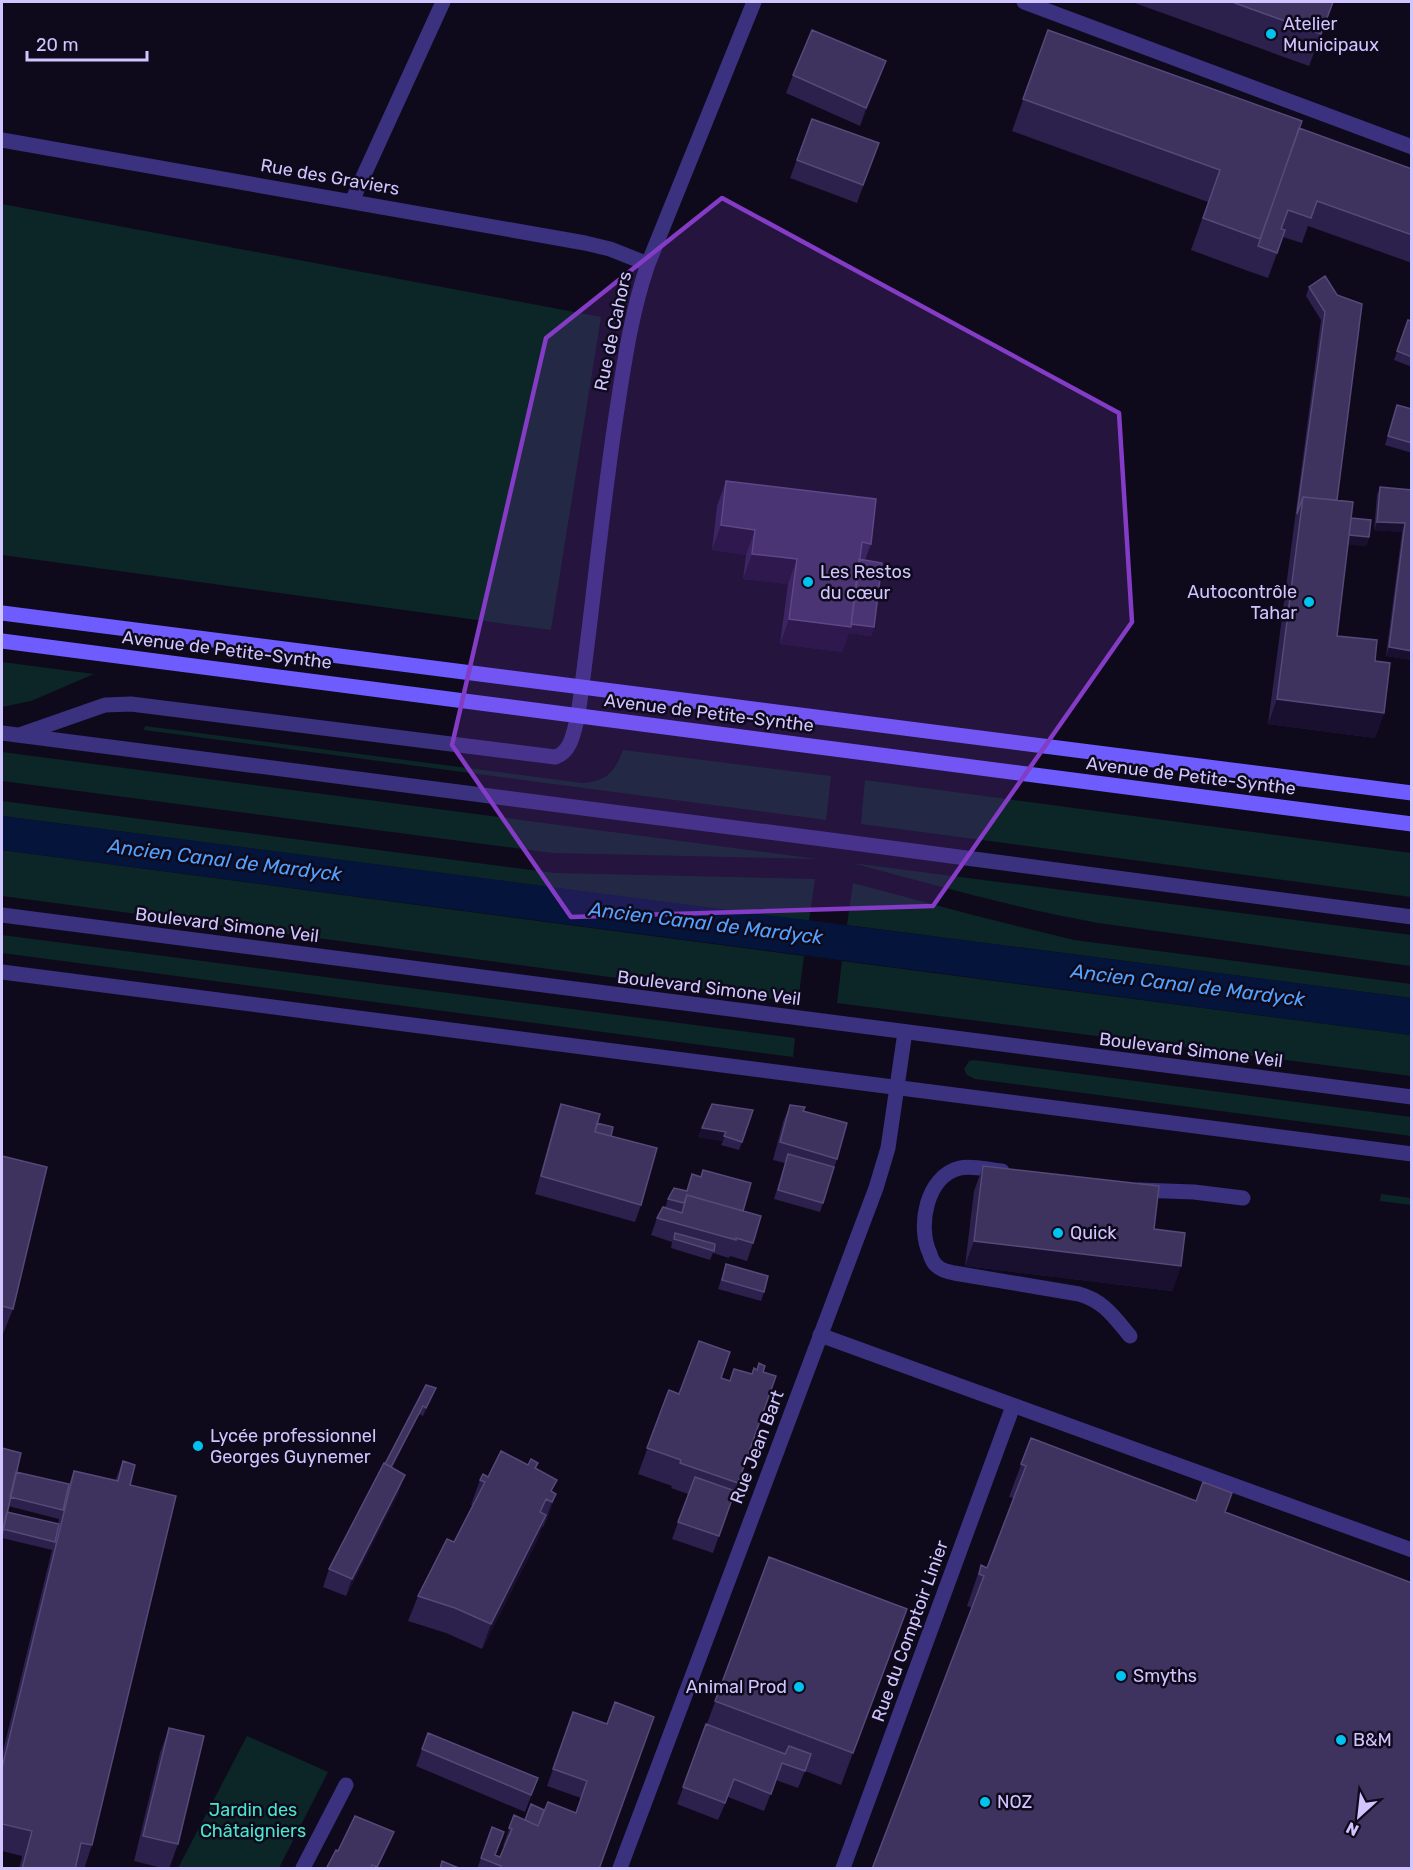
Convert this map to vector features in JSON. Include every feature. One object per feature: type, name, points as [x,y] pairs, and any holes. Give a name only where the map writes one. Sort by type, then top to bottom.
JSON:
[{"type":"main road","name":"Avenue de Petite-Synthe","points":[[2,614],[1412,793]]},
{"type":"main road","name":"Avenue de Petite-Synthe","points":[[2,641],[1412,824]]},
{"type":"street","points":[[352,201],[443,2]]},
{"type":"street","name":"Rue de Cahors","points":[[578,715],[610,457],[626,351],[637,297],[648,264],[754,2]]},
{"type":"street","points":[[1024,2],[1412,147]]},
{"type":"street","name":"Rue des Graviers","points":[[2,140],[585,243],[618,252],[648,264]]},
{"type":"street","points":[[19,735],[105,705],[131,704],[555,757],[568,746],[578,715]]},
{"type":"street","points":[[2,733],[838,840],[1412,917]]},
{"type":"street","name":"Boulevard Simone Veil","points":[[2,915],[1412,1097]]},
{"type":"street","points":[[2,972],[1412,1154]]},
{"type":"street","name":"Rue Jean Bart","points":[[620,1869],[883,1170],[898,1088],[905,1032]]},
{"type":"street","points":[[1012,1173],[966,1167],[951,1171],[944,1176],[934,1189],[923,1217],[926,1245],[936,1266],[962,1275],[1090,1297],[1106,1308],[1130,1336]]},
{"type":"street","points":[[1125,1188],[1184,1191],[1243,1198]]},
{"type":"street","points":[[820,1335],[1412,1550]]},
{"type":"street","name":"Rue du Comptoir Linier","points":[[843,1869],[1014,1406]]},
{"type":"street","points":[[303,1869],[346,1785]]},
{"type":"highlighted area","points":[[722,198],[1119,413],[1132,622],[933,906],[571,917],[452,745],[546,338]]},
{"type":"green space","points":[[2,204],[601,317],[551,630],[2,555]]},
{"type":"green space","points":[[2,662],[94,674],[31,701],[2,707]]},
{"type":"green space","points":[[145,726],[582,783],[604,778],[613,770],[623,750],[831,776],[826,820],[144,730]]},
{"type":"green space","points":[[2,752],[818,859],[553,853],[2,781]]},
{"type":"green space","points":[[865,780],[1411,853],[1411,897],[861,824]]},
{"type":"green space","points":[[2,801],[555,873],[815,879],[809,921],[2,816]]},
{"type":"green space","points":[[2,850],[804,956],[798,1002],[2,896]]},
{"type":"green space","points":[[852,863],[1411,935],[1411,966],[1098,923],[1005,903]]},
{"type":"green space","points":[[853,883],[1074,940],[1411,984],[1411,998],[847,925]]},
{"type":"green space","points":[[2,935],[795,1038],[793,1057],[2,953]]},
{"type":"green space","points":[[842,961],[1411,1035],[1411,1076],[837,1003]]},
{"type":"green space","points":[[969,1061],[1411,1117],[1411,1136],[975,1079],[967,1075],[964,1069]]},
{"type":"green space","points":[[1381,1194],[1411,1198],[1411,1205],[1380,1201]]},
{"type":"green space","name":"Jardin des Châtaigniers","points":[[247,1736],[328,1772],[279,1868],[178,1868]]},
{"type":"water","name":"Ancien Canal de Mardyck","points":[[2,816],[1411,998],[1411,1035],[2,850]]},
{"type":"building","points":[[1232,2],[1333,2],[1321,34]]},
{"type":"building","points":[[812,30],[886,61],[866,108],[793,75]]},
{"type":"building","points":[[1048,30],[1302,121],[1260,239],[1203,218],[1220,170],[1023,99]]},
{"type":"building","points":[[812,119],[879,143],[863,185],[797,160]]},
{"type":"building","points":[[1299,128],[1412,169],[1412,235],[1317,201],[1311,218],[1288,210],[1281,229],[1285,230],[1277,253],[1258,246]]},
{"type":"building","points":[[1325,276],[1337,295],[1362,304],[1337,500],[1303,497],[1297,514],[1325,312],[1309,287]]},
{"type":"building","points":[[1408,320],[1412,321],[1412,357],[1397,351]]},
{"type":"building","points":[[1397,405],[1412,409],[1412,443],[1388,436]]},
{"type":"building","name":"Les Restos du cœur","points":[[726,481],[876,499],[871,544],[862,542],[851,627],[789,619],[797,559],[752,554],[755,530],[721,525]]},
{"type":"building","points":[[1380,487],[1412,490],[1412,651],[1389,647],[1405,523],[1377,522]]},
{"type":"building","name":"Autocontrôle Tahar","points":[[1303,497],[1353,502],[1337,636],[1377,640],[1375,661],[1390,663],[1384,713],[1277,699]]},
{"type":"building","points":[[1351,518],[1371,520],[1369,537],[1349,535]]},
{"type":"building","points":[[859,559],[882,563],[874,627],[851,624]]},
{"type":"building","points":[[561,1104],[600,1114],[595,1132],[657,1148],[641,1205],[541,1176]]},
{"type":"building","points":[[712,1104],[753,1110],[742,1142],[724,1136],[726,1132],[702,1128]]},
{"type":"building","points":[[790,1105],[805,1107],[803,1111],[847,1123],[837,1159],[780,1142]]},
{"type":"building","points":[[597,1123],[613,1127],[611,1136],[595,1132]]},
{"type":"building","points":[[788,1154],[834,1167],[823,1203],[778,1190]]},
{"type":"building","points":[[2,1156],[47,1167],[13,1309],[2,1306]]},
{"type":"building","name":"Quick","points":[[983,1166],[1159,1186],[1154,1229],[1185,1233],[1181,1266],[974,1241]]},
{"type":"building","points":[[703,1170],[751,1183],[743,1211],[687,1195],[684,1203],[668,1199],[674,1188],[687,1191],[692,1174],[701,1177]]},
{"type":"building","points":[[687,1195],[761,1216],[753,1243],[657,1218],[663,1207],[682,1213]]},
{"type":"building","points":[[675,1233],[715,1244],[714,1251],[674,1239]]},
{"type":"building","points":[[726,1264],[768,1276],[764,1292],[722,1280]]},
{"type":"building","points":[[699,1341],[730,1352],[721,1378],[730,1381],[734,1369],[752,1374],[754,1368],[757,1370],[759,1363],[765,1366],[763,1372],[776,1376],[738,1483],[680,1463],[681,1460],[647,1448],[668,1392],[669,1390],[679,1394]]},
{"type":"building","points":[[426,1385],[436,1388],[426,1408],[423,1406],[391,1467],[385,1464]]},
{"type":"building","points":[[1031,1438],[1196,1501],[1203,1482],[1232,1493],[1225,1512],[1412,1583],[1412,1869],[872,1869],[984,1576],[979,1574],[981,1565],[987,1568],[1026,1466],[1021,1464]]},
{"type":"building","points":[[2,1448],[21,1453],[2,1535]]},
{"type":"building","points":[[501,1451],[528,1465],[531,1459],[538,1463],[535,1468],[557,1480],[551,1491],[556,1494],[552,1502],[546,1499],[540,1512],[546,1515],[491,1624],[455,1608],[418,1596],[447,1539],[454,1542],[485,1482],[480,1480],[483,1474],[488,1477]]},
{"type":"building","points":[[123,1461],[135,1465],[130,1485],[176,1496],[92,1845],[81,1843],[75,1869],[22,1869],[32,1831],[2,1824],[2,1768],[74,1471],[118,1481]]},
{"type":"building","points":[[384,1463],[405,1475],[352,1579],[329,1569]]},
{"type":"building","points":[[16,1472],[69,1484],[63,1510],[10,1497]]},
{"type":"building","points":[[695,1477],[735,1491],[719,1536],[678,1522]]},
{"type":"building","points":[[7,1512],[59,1524],[55,1542],[3,1529]]},
{"type":"building","name":"Animal Prod","points":[[769,1557],[907,1609],[853,1753],[715,1701]]},
{"type":"building","points":[[615,1702],[654,1717],[599,1869],[500,1869],[501,1866],[481,1858],[492,1827],[504,1832],[495,1855],[500,1857],[512,1829],[509,1828],[514,1815],[538,1826],[548,1802],[576,1813],[587,1781],[553,1769],[573,1712],[607,1724]]},
{"type":"building","points":[[706,1724],[785,1754],[789,1746],[811,1754],[805,1771],[782,1763],[771,1794],[734,1779],[725,1803],[683,1787]]},
{"type":"building","points":[[169,1728],[204,1736],[178,1844],[143,1836]]},
{"type":"building","points":[[428,1733],[538,1778],[531,1795],[422,1749]]},
{"type":"building","points":[[531,1804],[544,1810],[538,1826],[525,1820]]},
{"type":"building","points":[[355,1816],[394,1832],[377,1867],[372,1865],[370,1869],[326,1869],[336,1850],[338,1851]]},
{"type":"building","points":[[442,1861],[461,1869],[440,1869]]},
{"type":"place","name":"Atelier Municipaux","points":[[1271,34]]},
{"type":"place","name":"Les Restos du cœur","points":[[808,582]]},
{"type":"place","name":"Autocontrôle Tahar","points":[[1309,602]]},
{"type":"place","name":"Quick","points":[[1058,1233]]},
{"type":"place","name":"Lycée professionnel Georges Guynemer","points":[[198,1446]]},
{"type":"place","name":"Smyths","points":[[1121,1676]]},
{"type":"place","name":"Animal Prod","points":[[799,1687]]},
{"type":"place","name":"B&M","points":[[1341,1740]]},
{"type":"place","name":"NOZ","points":[[985,1802]]}]
